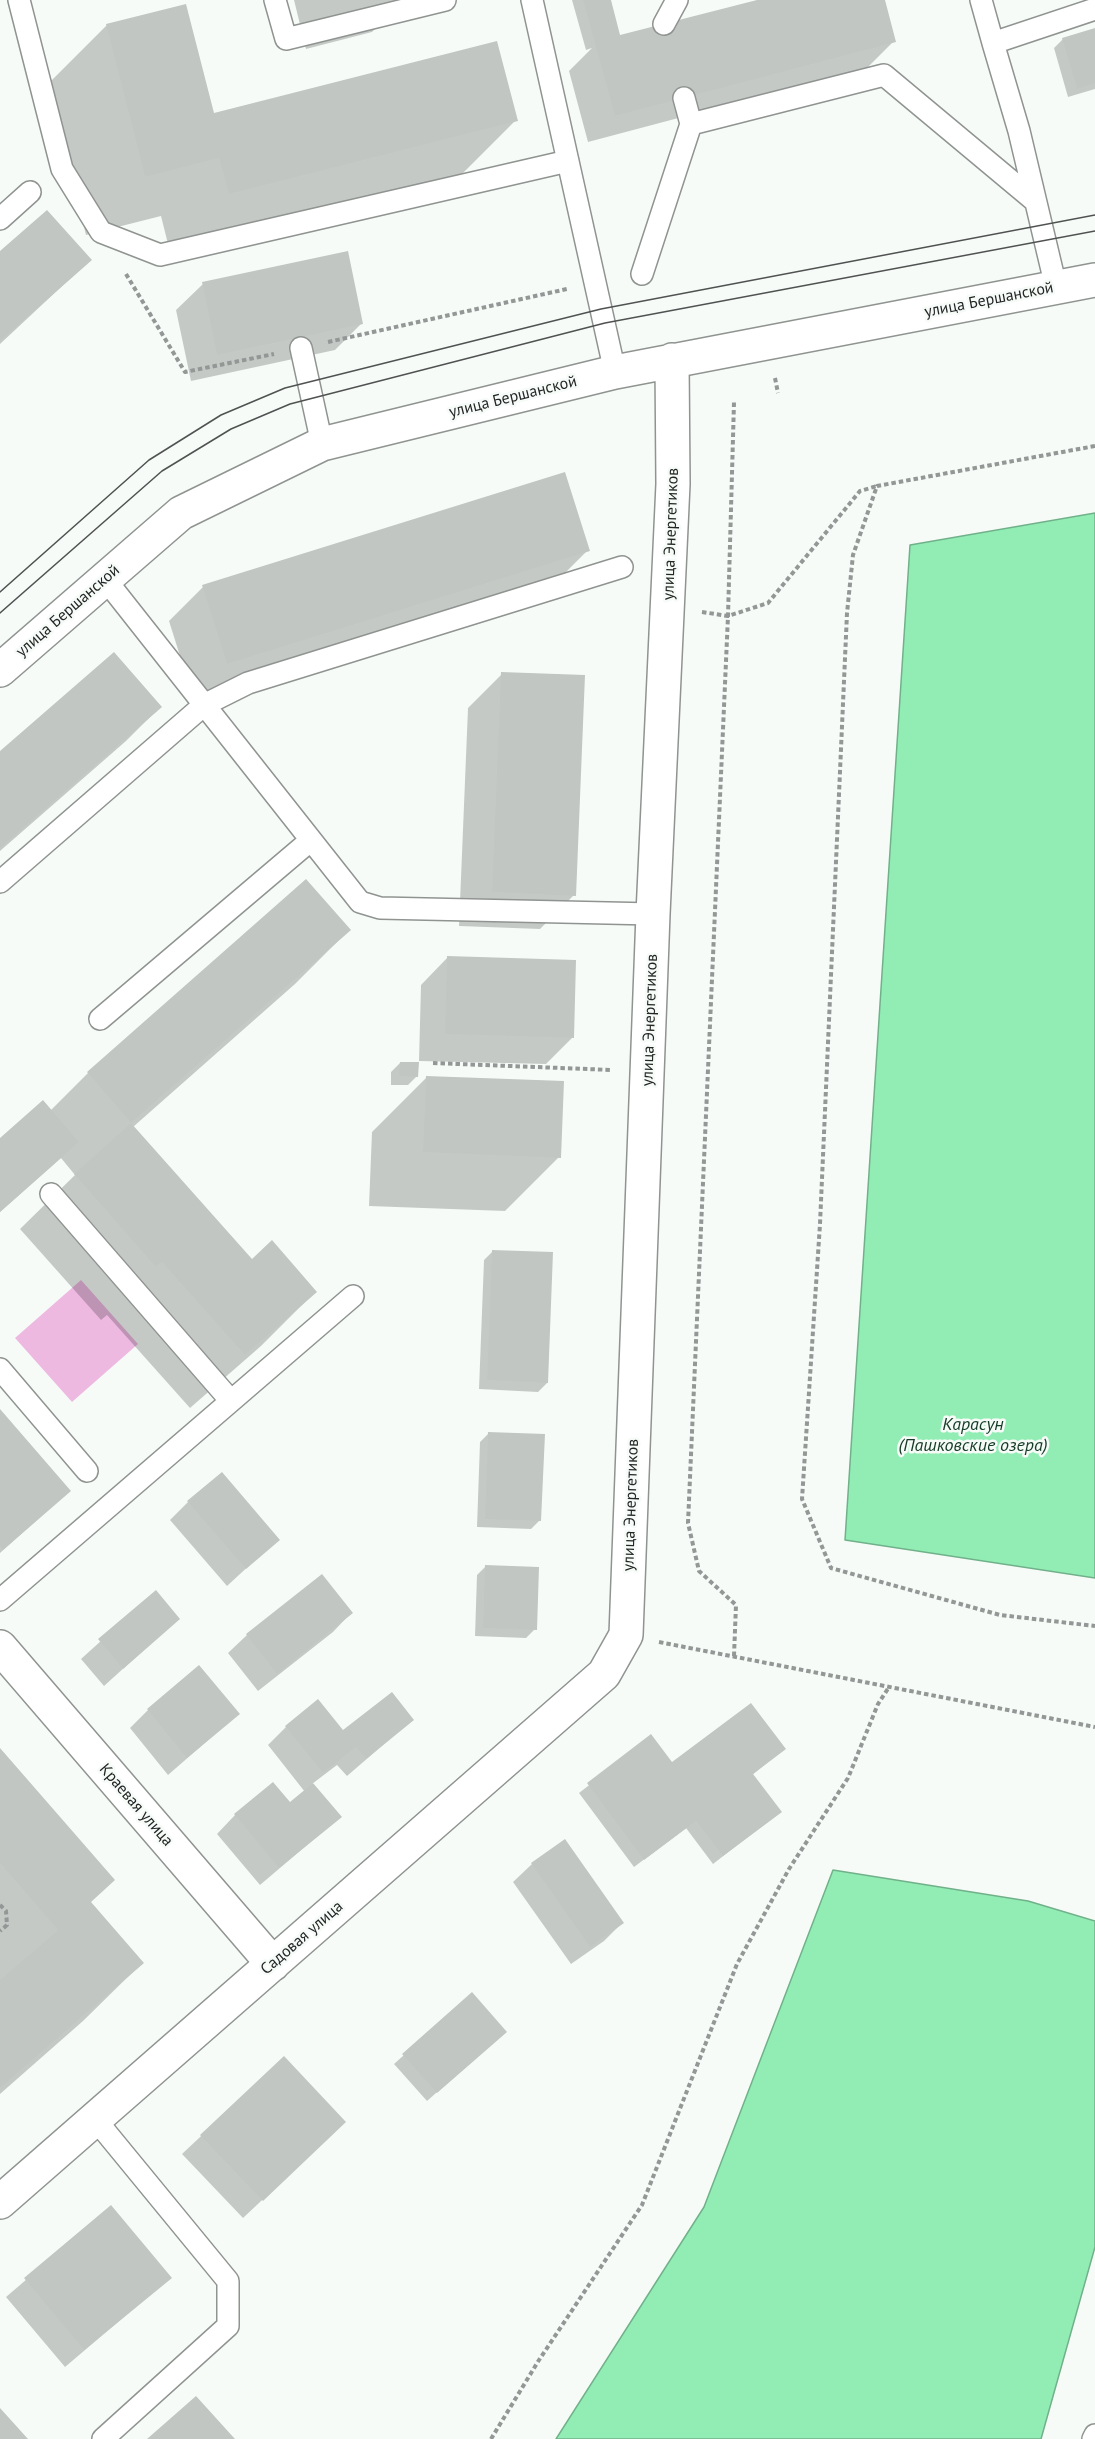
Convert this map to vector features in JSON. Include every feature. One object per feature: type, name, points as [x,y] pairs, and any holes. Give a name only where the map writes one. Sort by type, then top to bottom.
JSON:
[{"type":"street","name":"улица Бершанской","points":[[0,670],[181,513],[322,444],[615,372],[1095,280]]},
{"type":"street","name":"улица Энергетиков","points":[[604,1674],[626,1635],[649,1072],[653,914],[674,484],[672,360]]},
{"type":"street","name":"Краевая улица","points":[[0,1647],[273,1964]]},
{"type":"street","name":"Садовая улица","points":[[0,2202],[604,1674]]},
{"type":"lane","points":[[19,0],[62,169],[101,232],[160,255],[568,161]]},
{"type":"lane","points":[[275,0],[286,39],[445,0]]},
{"type":"lane","points":[[532,0],[615,372]]},
{"type":"lane","points":[[664,24],[678,0]]},
{"type":"lane","points":[[981,0],[1019,131],[1056,288]]},
{"type":"lane","points":[[993,43],[1095,9]]},
{"type":"lane","points":[[691,124],[884,75],[1035,201]]},
{"type":"lane","points":[[642,274],[691,124],[684,98]]},
{"type":"lane","points":[[0,219],[30,192]]},
{"type":"lane","points":[[301,348],[322,444]]},
{"type":"lane","points":[[0,882],[204,705],[248,683],[622,567]]},
{"type":"lane","points":[[105,579],[360,902],[380,908],[653,914]]},
{"type":"lane","points":[[100,1019],[311,840]]},
{"type":"lane","points":[[51,1194],[231,1401]]},
{"type":"lane","points":[[0,1600],[353,1296]]},
{"type":"lane","points":[[0,1369],[87,1470]]},
{"type":"lane","points":[[95,2119],[228,2282],[228,2326],[103,2439]]},
{"type":"path","points":[[101,232],[185,372],[596,283]]},
{"type":"path","points":[[734,402],[728,616],[688,1523],[699,1571],[736,1605],[734,1656]]},
{"type":"path","points":[[669,608],[728,616],[768,603],[860,490],[1095,446]]},
{"type":"path","points":[[877,486],[853,555],[847,613],[820,1224],[802,1499],[831,1568],[1000,1615],[1095,1626]]},
{"type":"path","points":[[433,1063],[649,1072]]},
{"type":"path","points":[[626,1635],[1095,1727]]},
{"type":"path","points":[[491,2439],[539,2360],[642,2205],[737,1964],[789,1869],[848,1778],[878,1704],[889,1687]]},
{"type":"path","points":[[0,1905],[6,1911],[7,1925],[0,1931]]},
{"type":"shaded area","points":[[81,1280],[138,1344],[72,1402],[15,1338]]},
{"type":"water","name":"Карасун (Пашковские озера)","points":[[1095,513],[1095,1578],[845,1540],[910,545]]},
{"type":"water","points":[[833,1870],[1028,1901],[1095,1921],[1095,2247],[1041,2439],[556,2439],[704,2207]]},
{"type":"building","points":[[583,0],[611,0],[620,35],[757,0],[885,0],[896,42],[615,116]]},
{"type":"building","points":[[186,4],[214,113],[497,41],[518,121],[229,194],[219,158],[145,177],[106,24]]},
{"type":"building","points":[[1095,28],[1095,83],[1077,89],[1062,38]]},
{"type":"building","points":[[47,210],[92,260],[0,341],[0,251]]},
{"type":"building","points":[[348,251],[363,324],[217,355],[202,282]]},
{"type":"building","points":[[565,472],[590,551],[227,664],[202,585]]},
{"type":"building","points":[[114,652],[162,707],[0,848],[0,751]]},
{"type":"building","points":[[501,672],[585,675],[576,896],[492,892]]},
{"type":"building","points":[[306,879],[351,930],[131,1123],[87,1072]]},
{"type":"building","points":[[447,956],[576,960],[574,1038],[445,1034]]},
{"type":"building","points":[[400,1062],[419,1062],[418,1077],[399,1076]]},
{"type":"building","points":[[426,1076],[564,1081],[561,1158],[423,1152]]},
{"type":"building","points":[[43,1100],[79,1142],[0,1212],[0,1138]]},
{"type":"building","points":[[131,1123],[252,1259],[272,1240],[317,1292],[245,1355],[162,1262],[156,1267],[74,1174]]},
{"type":"building","points":[[492,1250],[553,1252],[548,1383],[487,1380]]},
{"type":"building","points":[[0,1409],[71,1491],[3,1550],[0,1546]]},
{"type":"building","points":[[488,1432],[545,1434],[541,1521],[485,1519]]},
{"type":"building","points":[[222,1472],[280,1540],[246,1569],[187,1501]]},
{"type":"building","points":[[485,1565],[539,1567],[537,1630],[483,1628]]},
{"type":"building","points":[[322,1574],[353,1613],[277,1674],[246,1634]]},
{"type":"building","points":[[156,1590],[180,1619],[123,1669],[98,1639]]},
{"type":"building","points":[[199,1665],[240,1714],[187,1758],[147,1709]]},
{"type":"building","points":[[392,1692],[414,1720],[366,1759],[356,1747],[323,1773],[285,1726],[318,1699],[343,1730]]},
{"type":"building","points":[[751,1703],[786,1749],[753,1774],[782,1812],[723,1856],[696,1821],[644,1860],[587,1783],[651,1734],[672,1762]]},
{"type":"building","points":[[0,1748],[115,1880],[91,1902],[144,1963],[0,2088],[0,1980],[58,1930],[0,1863]]},
{"type":"building","points":[[273,1782],[290,1802],[313,1783],[342,1817],[279,1868],[234,1814]]},
{"type":"building","points":[[565,1839],[624,1923],[590,1947],[531,1863]]},
{"type":"building","points":[[472,1992],[507,2032],[437,2093],[402,2054]]},
{"type":"building","points":[[284,2056],[346,2122],[263,2201],[200,2135]]},
{"type":"building","points":[[111,2205],[172,2278],[84,2350],[24,2278]]},
{"type":"building","points":[[196,2396],[235,2439],[147,2439]]},
{"type":"building","points":[[0,2408],[28,2439],[0,2439]]},
{"type":"tram line","points":[[0,592],[149,460],[221,415],[285,388],[601,309],[1095,215]]},
{"type":"tram line","points":[[0,613],[162,471],[231,429],[290,404],[605,323],[1095,231]]}]
